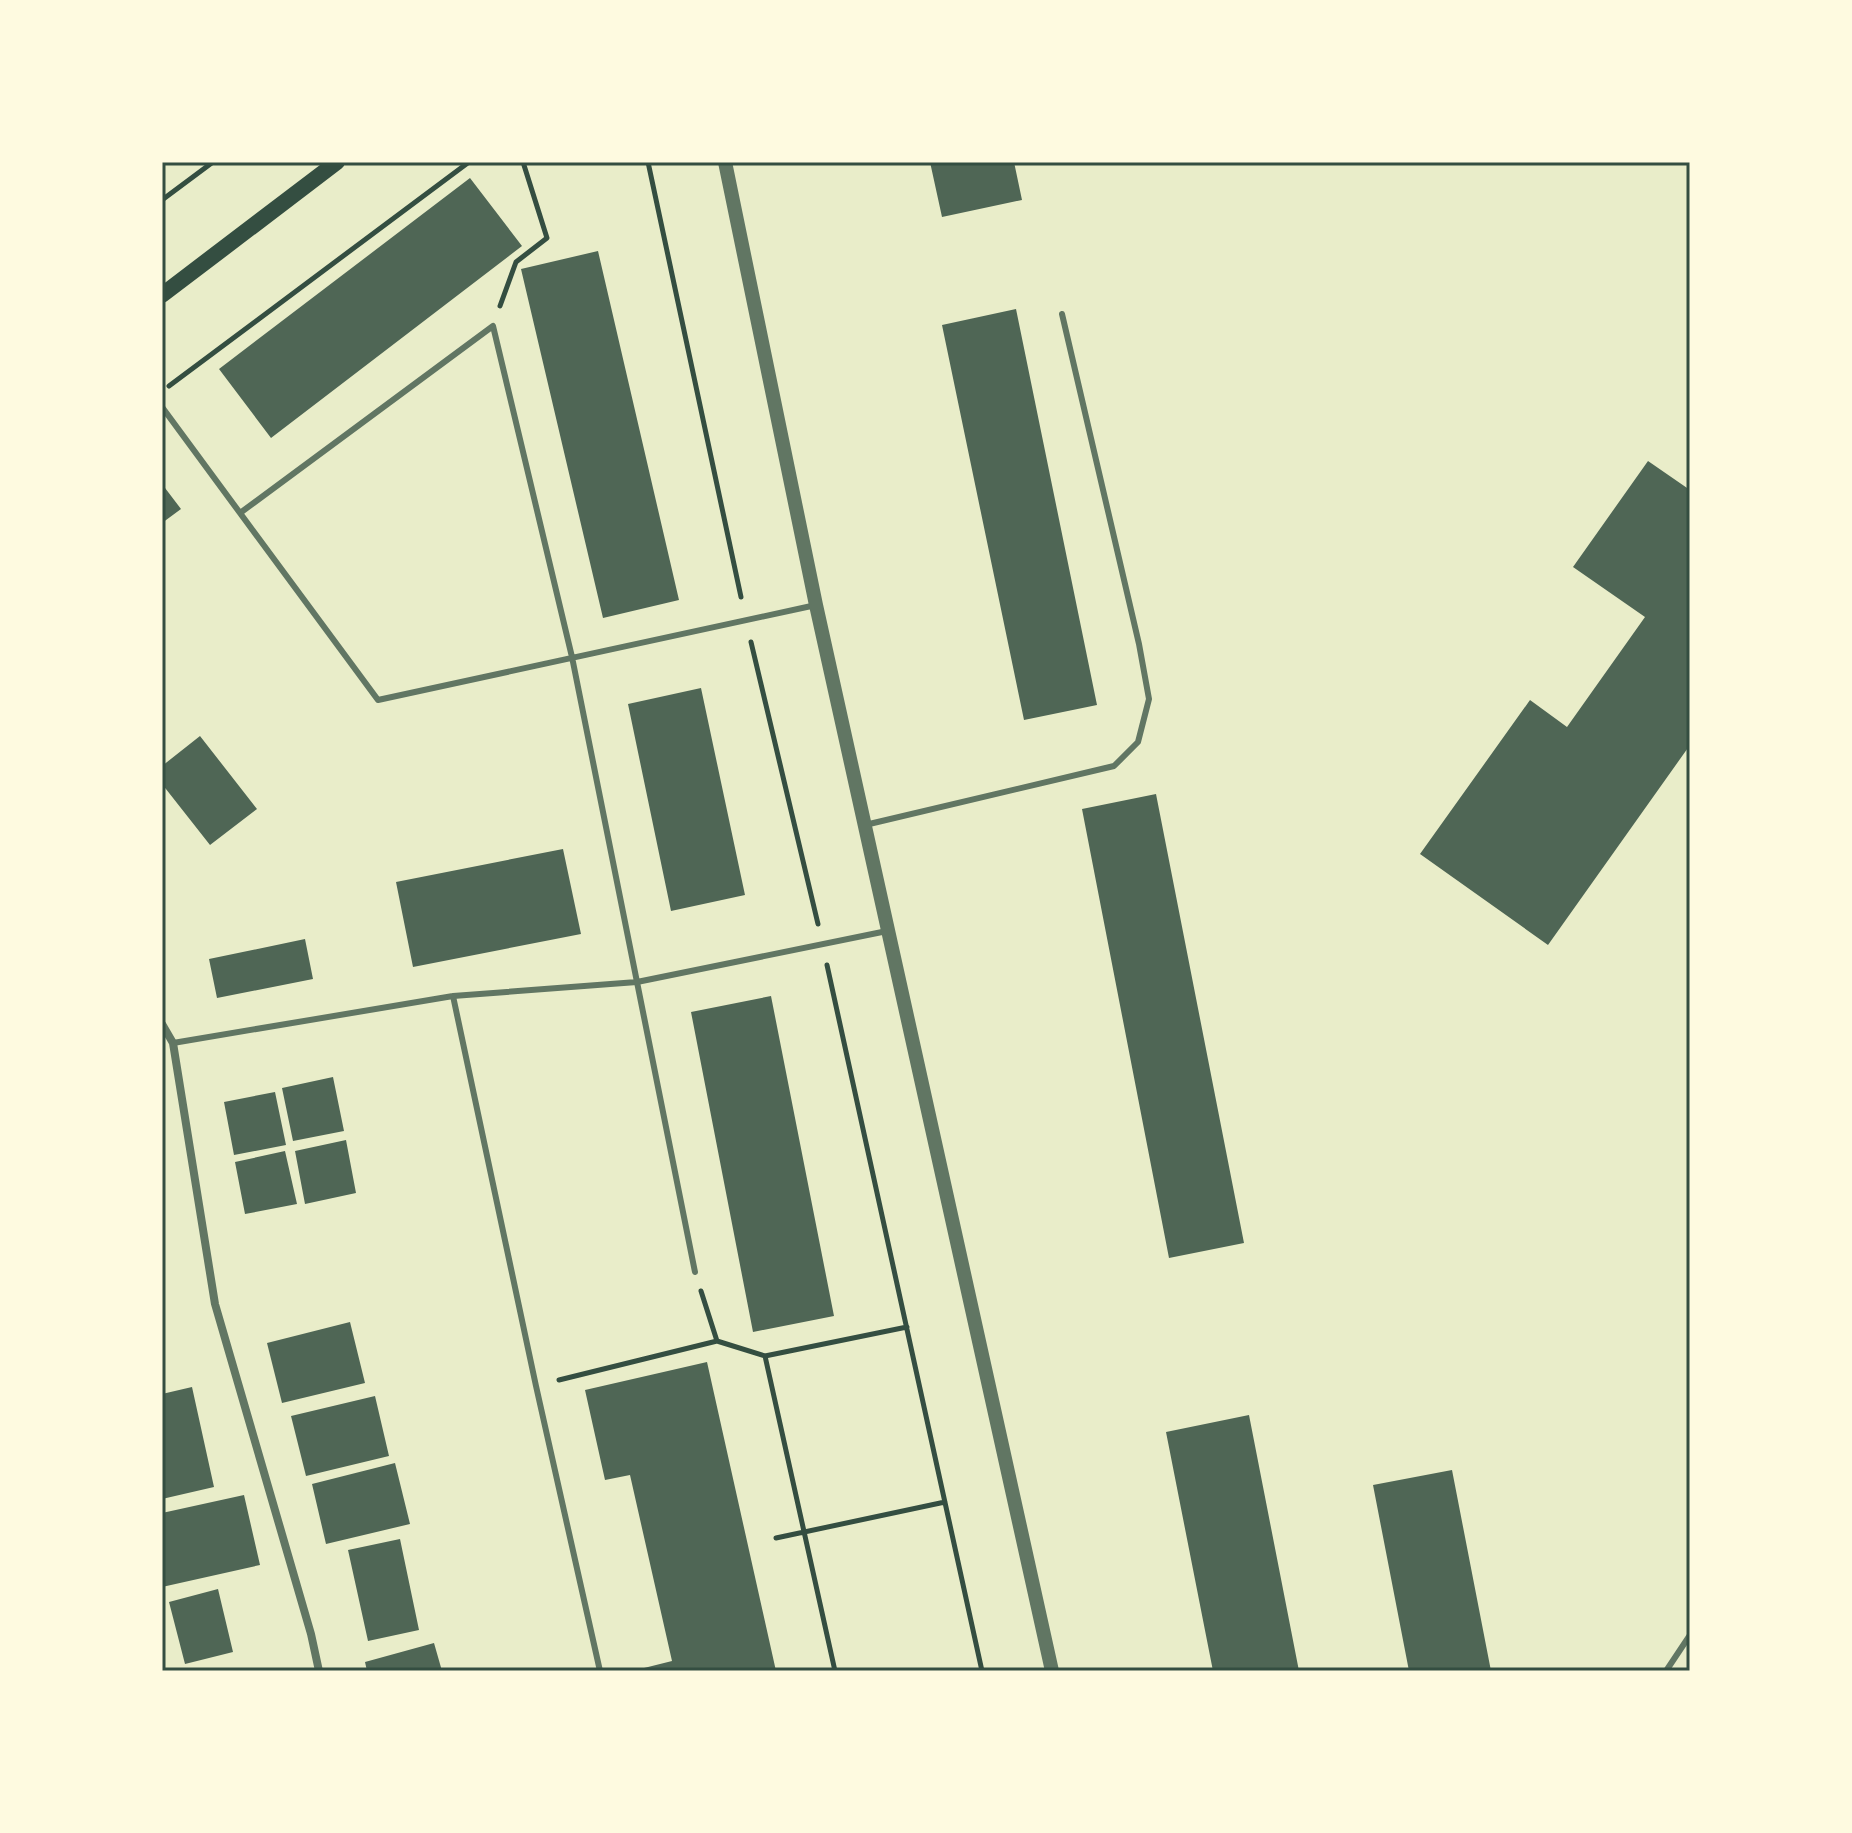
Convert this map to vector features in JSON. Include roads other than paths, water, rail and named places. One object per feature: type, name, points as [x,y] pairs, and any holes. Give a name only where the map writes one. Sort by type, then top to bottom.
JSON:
[{"type":"main road","points":[[162,295],[337,162]]},
{"type":"street","points":[[725,162],[816,605],[1052,1671]]},
{"type":"street","points":[[162,1024],[173,1043],[215,1304],[319,1671]]},
{"type":"lane","points":[[865,825],[1114,766],[1138,742],[1149,699],[1062,314]]},
{"type":"lane","points":[[240,513],[493,326],[572,657],[695,1272]]},
{"type":"lane","points":[[162,407],[378,700],[816,605]]},
{"type":"lane","points":[[173,1043],[453,996],[637,982],[889,931]]},
{"type":"lane","points":[[453,996],[600,1671]]},
{"type":"lane","points":[[1666,1671],[1690,1635]]}]
